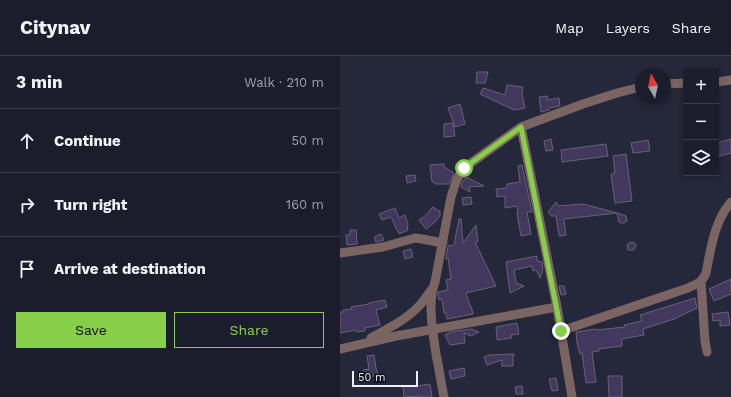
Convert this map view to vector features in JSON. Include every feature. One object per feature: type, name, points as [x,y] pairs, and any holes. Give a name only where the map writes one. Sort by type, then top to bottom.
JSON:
[{"type":"street","points":[[719,82],[731,80]]},
{"type":"street","points":[[671,84],[683,83]]},
{"type":"street","points":[[444,397],[432,329],[432,288],[443,243],[451,197],[457,179],[464,168],[521,127],[584,104],[635,88]]},
{"type":"street","points":[[521,127],[557,307],[572,397]]},
{"type":"street","points":[[561,331],[688,288],[701,282],[706,273],[713,237],[718,224],[731,202]]},
{"type":"street","points":[[340,253],[383,247],[415,238],[443,243]]},
{"type":"street","points":[[701,282],[707,352]]},
{"type":"street","points":[[363,343],[410,314],[419,306],[432,288]]},
{"type":"street","points":[[340,349],[432,329],[557,307]]},
{"type":"building","points":[[477,72],[488,72],[485,83],[476,83]]},
{"type":"building","points":[[507,85],[523,87],[522,94],[525,108],[514,110],[480,94],[483,88],[505,95]]},
{"type":"building","points":[[547,96],[548,100],[559,98],[560,106],[549,108],[549,110],[541,112],[539,97]]},
{"type":"building","points":[[460,104],[465,124],[455,127],[448,108]]},
{"type":"building","points":[[453,123],[455,136],[444,137],[444,124]]},
{"type":"building","points":[[551,139],[553,150],[546,151],[544,141]]},
{"type":"building","points":[[731,139],[731,153],[719,156],[719,142]]},
{"type":"building","points":[[648,140],[650,151],[633,153],[631,143]]},
{"type":"building","points":[[606,144],[608,156],[562,162],[561,150]]},
{"type":"building","points":[[626,154],[632,201],[615,203],[611,174],[614,174],[615,172],[613,156]]},
{"type":"building","points":[[444,164],[444,167],[454,173],[449,184],[435,184],[435,182],[432,182],[430,165]]},
{"type":"building","points":[[522,165],[532,212],[527,212],[531,234],[521,236],[517,206],[505,208],[505,196],[497,197],[496,189],[507,188],[507,184],[520,182],[518,166]]},
{"type":"building","points":[[415,175],[416,181],[407,183],[406,176]]},
{"type":"building","points":[[466,177],[484,186],[469,187],[470,192],[461,187],[462,182]]},
{"type":"building","points":[[471,197],[472,204],[463,205],[462,198]]},
{"type":"building","points":[[556,202],[558,206],[583,204],[617,213],[564,219],[566,235],[559,236],[556,216],[551,216],[548,212]]},
{"type":"building","points":[[433,207],[440,211],[440,216],[426,229],[419,220],[424,217]]},
{"type":"building","points":[[395,208],[399,218],[405,215],[408,224],[408,230],[399,234],[391,217],[382,220],[379,214]]},
{"type":"building","points":[[617,213],[626,216],[627,221],[624,223],[619,222]]},
{"type":"building","points":[[459,219],[461,219],[463,243],[476,225],[478,242],[475,242],[496,286],[466,293],[473,314],[447,319],[446,313],[444,313],[442,299],[439,300],[438,292],[448,290],[446,280],[451,279],[448,258],[446,258],[448,246],[454,245]]},
{"type":"building","points":[[350,230],[356,230],[357,244],[347,245],[346,235],[350,235]]},
{"type":"building","points":[[381,234],[384,240],[376,242],[374,237]]},
{"type":"building","points":[[632,242],[636,245],[634,250],[628,250],[627,245]]},
{"type":"building","points":[[411,249],[413,257],[405,259],[403,251]]},
{"type":"building","points":[[537,256],[537,261],[542,262],[543,269],[540,278],[536,270],[533,271],[532,266],[514,270],[516,283],[524,286],[510,293],[506,262]]},
{"type":"building","points":[[731,279],[731,294],[714,301],[709,289]]},
{"type":"building","points":[[559,286],[564,286],[566,294],[561,295]]},
{"type":"building","points":[[695,298],[697,308],[674,319],[643,329],[644,335],[622,339],[622,346],[598,349],[599,351],[592,352],[596,382],[586,383],[582,353],[580,354],[576,332],[625,327],[624,325],[642,321],[640,315]]},
{"type":"building","points":[[385,300],[387,307],[376,310],[380,325],[365,328],[365,331],[357,332],[356,330],[340,333],[340,312],[344,312],[343,310],[352,309],[351,307]]},
{"type":"building","points":[[728,312],[730,325],[720,326],[720,320],[713,321],[712,314]]},
{"type":"building","points":[[517,323],[519,334],[511,335],[512,338],[497,340],[496,327]]},
{"type":"building","points":[[471,329],[479,332],[471,336],[464,333],[465,343],[450,345],[445,335],[450,332]]},
{"type":"building","points":[[514,354],[513,366],[502,366],[502,360],[487,365],[484,357],[490,355]]},
{"type":"building","points":[[374,355],[378,375],[364,378],[363,370],[369,369],[367,356]]},
{"type":"building","points":[[464,368],[465,376],[451,379],[449,371]]},
{"type":"building","points":[[608,376],[622,376],[622,397],[609,397]]},
{"type":"building","points":[[556,378],[558,390],[552,391],[549,379]]},
{"type":"building","points":[[430,384],[432,397],[404,397],[403,386],[410,387]]},
{"type":"building","points":[[522,386],[523,394],[516,394],[515,387]]},
{"type":"route","points":[[464,168],[521,127],[561,331]]}]
